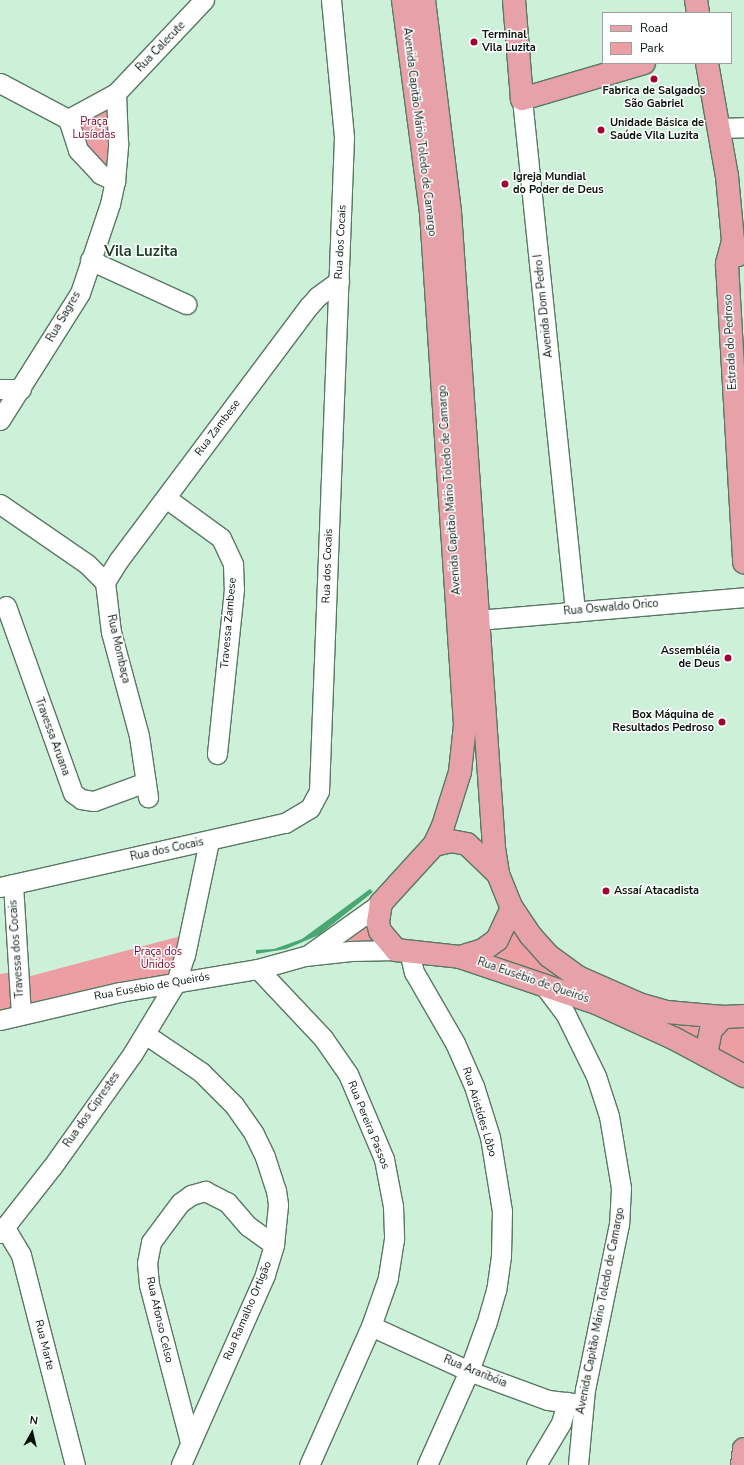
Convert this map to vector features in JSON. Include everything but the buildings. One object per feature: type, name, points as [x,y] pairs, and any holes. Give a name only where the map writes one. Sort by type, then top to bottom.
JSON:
[{"type":"main road","name":"Avenida Capitão Mário Toledo de Camargo","points":[[381,903],[434,845],[448,814],[460,772],[464,708],[430,205],[402,0]]},
{"type":"main road","name":"Avenida Capitão Mário Toledo de Camargo","points":[[424,0],[450,212],[478,620],[498,874],[512,908]]},
{"type":"main road","name":"Avenida Dom Pedro I","points":[[514,0],[522,99]]},
{"type":"main road","points":[[696,0],[698,12]]},
{"type":"main road","points":[[522,99],[641,64]]},
{"type":"main road","name":"Estrada do Pedroso","points":[[707,64],[720,128],[739,242],[744,317]]},
{"type":"main road","name":"Estrada do Pedroso","points":[[739,242],[726,264],[744,563]]},
{"type":"main road","points":[[434,845],[451,841],[467,844],[498,874]]},
{"type":"main road","points":[[381,903],[378,913],[380,931],[402,951]]},
{"type":"main road","points":[[460,957],[483,950],[497,940],[512,908]]},
{"type":"main road","name":"Rua Eusébio de Queirós","points":[[512,908],[549,956],[591,984],[667,1012],[734,1016]]},
{"type":"main road","name":"Rua Eusébio de Queirós","points":[[402,951],[460,957],[542,983],[632,1018],[744,1076]]},
{"type":"main road","points":[[706,1055],[709,1035],[734,1016]]},
{"type":"main road","points":[[742,1465],[744,1449]]},
{"type":"street","name":"Rua Calecute","points":[[116,93],[204,0]]},
{"type":"street","name":"Rua dos Cocais","points":[[4,884],[209,841],[285,823],[310,808],[319,791],[344,137],[330,0]]},
{"type":"street","points":[[0,83],[68,119],[78,150],[100,174],[115,181],[118,143],[116,93],[68,119]]},
{"type":"street","name":"Avenida Dom Pedro I","points":[[522,99],[575,611]]},
{"type":"street","points":[[720,128],[744,127]]},
{"type":"street","name":"Rua Sagres","points":[[0,420],[21,389],[80,293],[110,204],[115,181]]},
{"type":"street","points":[[90,260],[186,304]]},
{"type":"street","name":"Rua Zambese","points":[[105,582],[118,561],[309,306],[318,296],[339,281]]},
{"type":"street","points":[[0,389],[21,389]]},
{"type":"street","name":"Travessa Zambese","points":[[166,498],[221,538],[232,564],[234,589],[217,754]]},
{"type":"street","points":[[0,504],[87,564],[105,582]]},
{"type":"street","name":"Rua Mombaça","points":[[105,582],[112,632],[138,736],[147,790]]},
{"type":"street","name":"Rua Oswaldo Orico","points":[[478,620],[744,597]]},
{"type":"street","name":"Travessa Aruana","points":[[6,606],[73,793],[81,800],[94,801],[147,790]]},
{"type":"street","name":"Rua dos Ciprestes","points":[[2,1231],[52,1167],[145,1034],[176,982],[185,955],[209,841]]},
{"type":"street","name":"Travessa dos Cocais","points":[[4,884],[21,1014]]},
{"type":"street","name":"Rua Eusébio de Queirós","points":[[305,956],[381,903]]},
{"type":"street","name":"Rua Eusébio de Queirós","points":[[0,1020],[21,1014],[176,982],[258,969],[305,956],[351,951],[402,951]]},
{"type":"street","name":"Rua Aristídes Lôbo","points":[[402,951],[455,1043],[474,1086],[490,1137],[502,1211],[501,1249],[496,1290],[469,1371],[427,1465]]},
{"type":"street","name":"Rua Pereira Passos","points":[[258,969],[319,1034],[348,1074],[387,1170],[394,1239],[388,1278],[371,1326],[309,1465]]},
{"type":"street","name":"Avenida Capitão Mário Toledo de Camargo","points":[[542,983],[565,1012],[596,1076],[609,1116],[620,1182],[619,1224],[596,1329],[575,1403],[578,1465]]},
{"type":"street","name":"Rua Ramalho Ortigão","points":[[145,1034],[214,1082],[234,1104],[254,1134],[276,1190],[278,1218],[274,1245],[266,1276],[190,1442],[181,1465]]},
{"type":"street","name":"Rua Afonso Celso","points":[[190,1442],[149,1285],[147,1263],[152,1242],[180,1203],[191,1195],[205,1191],[227,1202],[248,1226],[274,1245]]},
{"type":"street","name":"Rua Marte","points":[[2,1231],[21,1255],[75,1465]]},
{"type":"street","name":"Rua Araribóia","points":[[371,1326],[469,1371],[548,1400],[575,1403]]},
{"type":"street","points":[[536,1465],[561,1423],[575,1403]]},
{"type":"green space","name":"Praça Lusíadas","points":[[110,104],[109,171],[93,159],[76,122]]},
{"type":"green space","points":[[366,927],[375,942],[348,942],[351,937]]},
{"type":"green space","points":[[513,931],[526,947],[699,1024],[697,1039],[490,956]]},
{"type":"green space","name":"Praça dos Unidos","points":[[181,936],[172,971],[169,974],[30,1003],[23,978]]},
{"type":"green space","points":[[12,972],[13,1009],[0,1012],[0,974]]},
{"type":"green space","points":[[744,1021],[744,1071],[720,1057],[713,1043],[730,1022]]},
{"type":"shaded area","points":[[370,889],[373,892],[319,935],[286,949],[256,954],[256,950],[274,949],[302,939]]},
{"type":"place","name":"Terminal Vila Luzita","points":[[474,42]]},
{"type":"place","name":"Fabrica de Salgados São Gabriel","points":[[654,79]]},
{"type":"place","name":"Unidade Básica de Saúde Vila Luzita","points":[[601,130]]},
{"type":"place","name":"Igreja Mundial do Poder de Deus","points":[[505,184]]},
{"type":"place","name":"Assembléia de Deus","points":[[728,658]]},
{"type":"place","name":"Box Máquina de Resultados Pedroso","points":[[722,722]]},
{"type":"place","name":"Assaí Atacadista","points":[[606,891]]},
{"type":"district","name":"Vila Luzita","points":[[141,252]]}]
